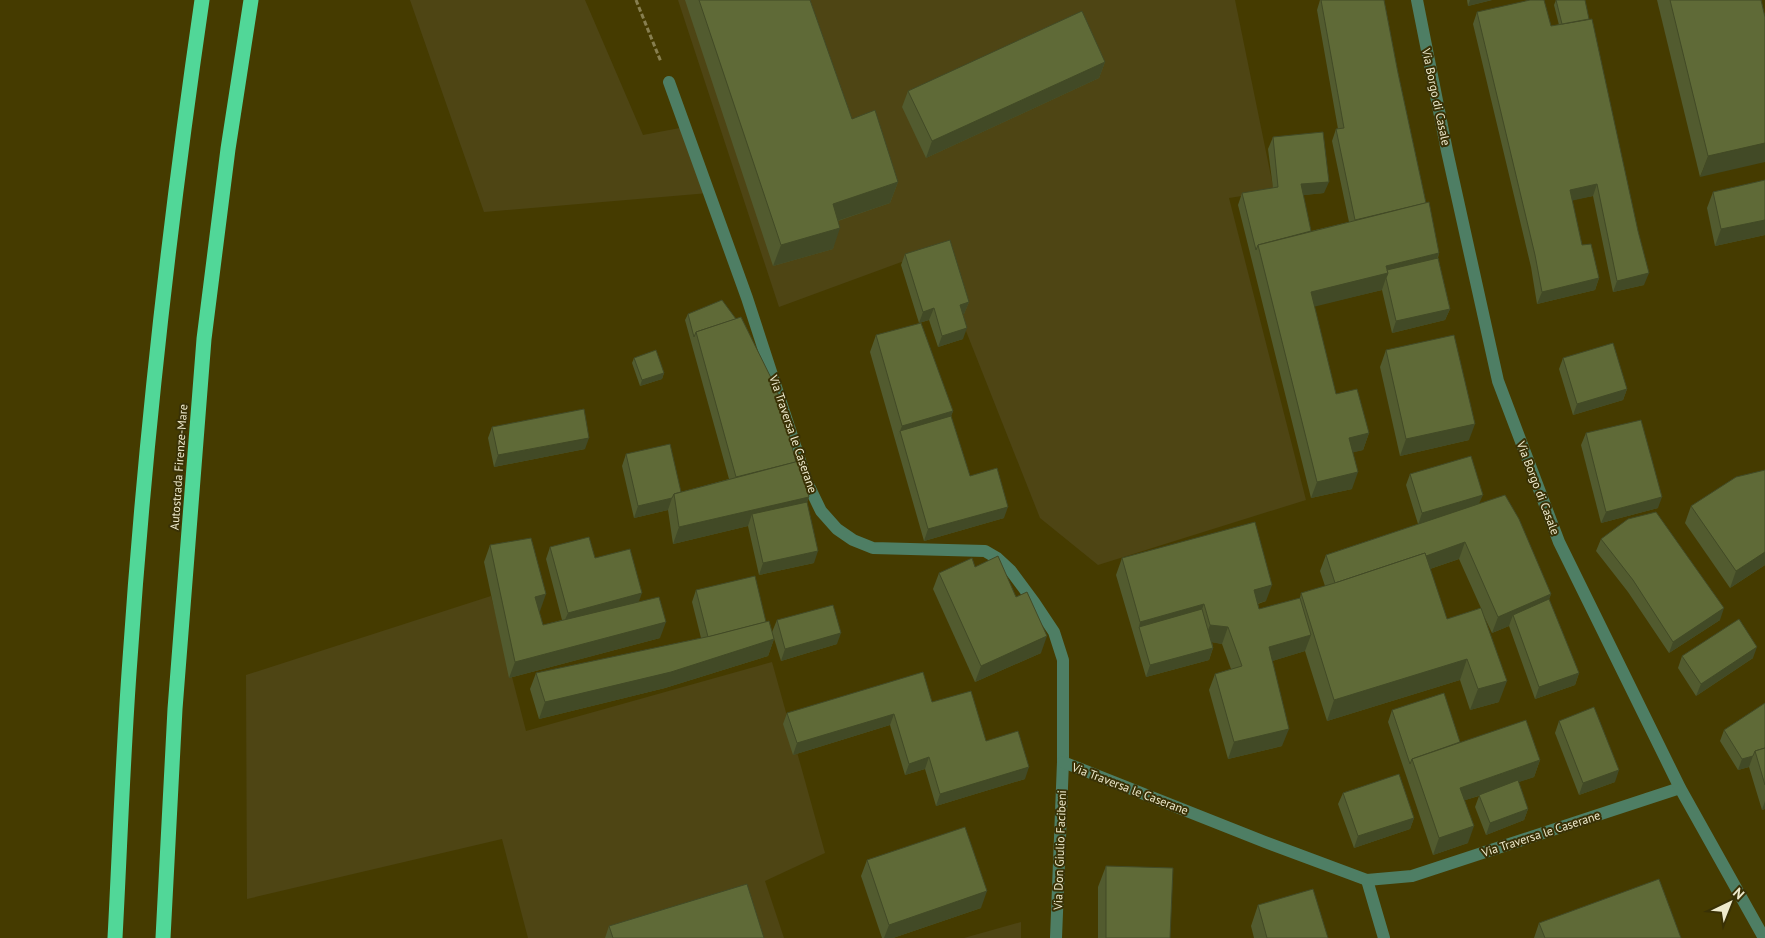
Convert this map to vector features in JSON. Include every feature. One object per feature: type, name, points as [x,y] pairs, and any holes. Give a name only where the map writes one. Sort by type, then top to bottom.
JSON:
[{"type":"highway","points":[[115,938],[130,660],[146,460],[159,326],[184,124],[202,0]]},
{"type":"highway","name":"Autostrada Firenze-Mare","points":[[163,938],[175,709],[204,339],[228,149],[251,0]]},
{"type":"street","name":"Via Borgo di Casale","points":[[1417,0],[1447,151],[1498,381],[1560,542],[1680,788],[1764,938]]},
{"type":"street","name":"Via Traversa le Caserane","points":[[669,82],[747,298],[807,482],[821,511],[837,529],[853,540],[873,548],[985,551],[1011,571],[1054,632],[1063,660],[1063,762],[1367,880],[1412,876],[1680,788]]},
{"type":"street","name":"Via Don Giulio Facibeni","points":[[1056,938],[1063,762]]},
{"type":"street","points":[[1367,880],[1384,938]]},
{"type":"path","points":[[636,0],[669,82]]},
{"type":"shaded area","points":[[410,0],[585,0],[643,135],[685,127],[709,193],[484,212]]},
{"type":"shaded area","points":[[678,0],[1235,0],[1274,191],[1229,198],[1306,500],[1098,565],[1040,518],[934,250],[779,307]]},
{"type":"shaded area","points":[[491,596],[526,731],[772,662],[825,853],[765,881],[784,938],[528,938],[502,839],[247,899],[246,675]]},
{"type":"shaded area","points":[[1021,922],[1021,938],[964,938]]},
{"type":"building","points":[[699,0],[810,0],[852,119],[875,110],[898,182],[833,204],[840,228],[781,245]]},
{"type":"building","points":[[1321,0],[1384,0],[1426,203],[1355,220],[1336,129],[1344,128]]},
{"type":"building","points":[[1530,0],[1544,0],[1551,26],[1592,19],[1638,231],[1649,273],[1617,281],[1597,184],[1570,190],[1582,245],[1591,244],[1599,278],[1542,292],[1535,255],[1477,12]]},
{"type":"building","points":[[1556,0],[1585,0],[1589,19],[1562,24]]},
{"type":"building","points":[[1670,0],[1761,0],[1765,17],[1765,143],[1708,156]]},
{"type":"building","points":[[1082,11],[1105,62],[932,141],[908,91]]},
{"type":"building","points":[[1323,132],[1329,182],[1301,184],[1311,231],[1258,245],[1256,250],[1242,193],[1278,187],[1273,137]]},
{"type":"building","points":[[1765,180],[1765,220],[1721,229],[1713,192]]},
{"type":"building","points":[[1429,202],[1439,253],[1386,266],[1388,273],[1311,292],[1336,394],[1357,389],[1369,433],[1349,438],[1358,472],[1317,482],[1258,245]]},
{"type":"building","points":[[950,240],[969,302],[960,305],[967,328],[942,336],[934,308],[923,312],[905,254]]},
{"type":"building","points":[[1438,258],[1450,309],[1396,321],[1386,278],[1387,270]]},
{"type":"building","points":[[722,300],[736,319],[696,332],[694,337],[688,314]]},
{"type":"building","points":[[741,317],[777,390],[796,462],[736,477],[696,332]]},
{"type":"building","points":[[921,323],[953,411],[902,426],[876,335]]},
{"type":"building","points":[[1454,335],[1475,424],[1406,439],[1386,350]]},
{"type":"building","points":[[1613,343],[1627,389],[1577,404],[1563,358]]},
{"type":"building","points":[[656,350],[664,373],[642,380],[634,358]]},
{"type":"building","points":[[584,409],[589,438],[498,455],[492,427]]},
{"type":"building","points":[[951,416],[970,476],[997,468],[1008,507],[928,529],[900,431]]},
{"type":"building","points":[[1641,420],[1662,497],[1606,512],[1586,433]]},
{"type":"building","points":[[670,444],[681,492],[674,494],[672,498],[638,506],[626,454]]},
{"type":"building","points":[[1471,456],[1483,495],[1422,513],[1410,474]]},
{"type":"building","points":[[799,461],[809,497],[679,527],[674,494]]},
{"type":"building","points":[[1765,470],[1765,552],[1736,571],[1691,506],[1736,477]]},
{"type":"building","points":[[1505,495],[1519,519],[1551,594],[1498,617],[1465,542],[1426,556],[1425,553],[1335,583],[1326,555]]},
{"type":"building","points":[[807,502],[818,551],[763,563],[752,514]]},
{"type":"building","points":[[1656,512],[1724,608],[1673,642],[1633,580],[1601,539],[1628,519]]},
{"type":"building","points":[[1255,522],[1272,585],[1254,590],[1259,609],[1300,598],[1311,635],[1269,647],[1289,729],[1234,742],[1215,674],[1242,666],[1228,627],[1210,625],[1204,604],[1140,622],[1122,558]]},
{"type":"building","points":[[589,537],[595,558],[630,549],[642,593],[568,613],[550,547]]},
{"type":"building","points":[[531,538],[546,594],[535,597],[543,625],[659,597],[666,622],[515,662],[490,545]]},
{"type":"building","points":[[1425,553],[1447,619],[1481,608],[1507,681],[1478,689],[1467,659],[1334,700],[1301,593]]},
{"type":"building","points":[[998,556],[1016,597],[1027,592],[1047,636],[981,666],[939,573],[972,558],[975,567]]},
{"type":"building","points":[[755,576],[766,622],[708,637],[696,590]]},
{"type":"building","points":[[1549,599],[1579,673],[1539,687],[1513,615]]},
{"type":"building","points":[[833,605],[841,633],[785,649],[777,620]]},
{"type":"building","points":[[1202,609],[1213,648],[1150,665],[1139,627]]},
{"type":"building","points":[[1739,619],[1757,647],[1701,684],[1682,656]]},
{"type":"building","points":[[769,621],[774,639],[671,672],[545,702],[536,673],[711,636]]},
{"type":"building","points":[[923,672],[932,702],[971,691],[986,741],[1018,731],[1029,767],[940,794],[929,757],[909,764],[894,714],[797,743],[787,713]]},
{"type":"building","points":[[1444,693],[1460,742],[1412,759],[1410,764],[1392,710]]},
{"type":"building","points":[[1765,703],[1765,748],[1755,751],[1753,756],[1742,759],[1724,730]]},
{"type":"building","points":[[1594,707],[1619,770],[1583,783],[1559,721]]},
{"type":"building","points":[[1526,720],[1540,760],[1460,788],[1474,826],[1439,838],[1412,759]]},
{"type":"building","points":[[1765,748],[1765,785],[1755,751]]},
{"type":"building","points":[[1399,774],[1414,818],[1358,836],[1343,793]]},
{"type":"building","points":[[1518,780],[1528,809],[1490,823],[1479,795]]},
{"type":"building","points":[[965,827],[987,891],[889,925],[867,860]]},
{"type":"building","points":[[1106,866],[1173,868],[1170,938],[1106,938]]},
{"type":"building","points":[[1659,879],[1681,938],[1545,938],[1539,923]]},
{"type":"building","points":[[747,884],[764,938],[613,938],[609,926]]},
{"type":"building","points":[[1313,889],[1328,938],[1267,938],[1258,905]]}]
